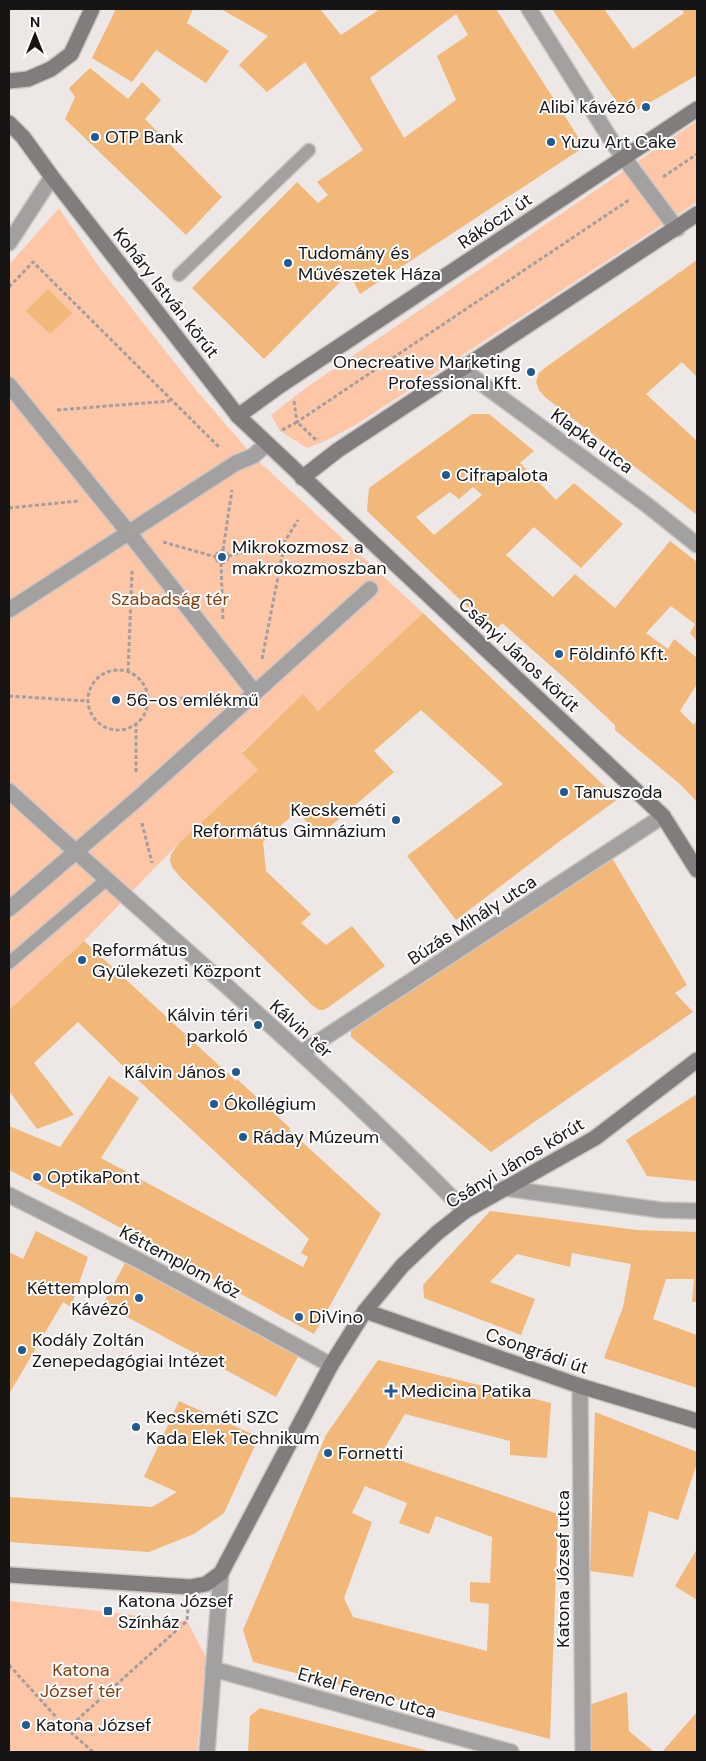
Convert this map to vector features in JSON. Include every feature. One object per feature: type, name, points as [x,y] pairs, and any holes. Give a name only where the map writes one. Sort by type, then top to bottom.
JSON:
[{"type":"street","points":[[9,81],[28,79],[52,69],[71,54],[92,9]]},
{"type":"street","points":[[530,9],[613,143],[677,229]]},
{"type":"street","name":"Rákóczi út","points":[[238,416],[281,385],[697,109]]},
{"type":"street","name":"Koháry István körút","points":[[9,123],[24,137],[52,177],[238,416],[302,478]]},
{"type":"street","points":[[9,244],[52,177]]},
{"type":"street","points":[[302,478],[338,450],[677,229],[697,214]]},
{"type":"street","name":"Klapka utca","points":[[462,370],[647,505],[697,546]]},
{"type":"street","points":[[9,385],[255,693]]},
{"type":"street","points":[[9,610],[131,537],[236,463],[253,456],[266,444]]},
{"type":"street","name":"Csányi János körút","points":[[302,478],[663,816],[697,870]]},
{"type":"street","points":[[9,909],[255,693],[370,589]]},
{"type":"street","points":[[9,791],[106,880]]},
{"type":"street","name":"Búzás Mihály utca","points":[[301,1054],[663,816]]},
{"type":"street","name":"Kálvin tér","points":[[106,880],[301,1054],[424,1169],[465,1211]]},
{"type":"street","name":"Csányi János körút","points":[[221,1573],[331,1365],[365,1311],[402,1266],[418,1250],[465,1211],[595,1138],[697,1060]]},
{"type":"street","points":[[504,1188],[660,1210],[697,1211]]},
{"type":"street","name":"Kéttemplom köz","points":[[9,1196],[140,1261],[331,1365]]},
{"type":"street","name":"Csongrádi út","points":[[365,1311],[580,1386],[697,1421]]},
{"type":"street","name":"Katona József utca","points":[[580,1386],[583,1752]]},
{"type":"street","points":[[9,1575],[190,1587],[206,1584],[221,1573]]},
{"type":"street","points":[[206,1752],[221,1573]]},
{"type":"street","name":"Erkel Ferenc utca","points":[[213,1669],[511,1752]]},
{"type":"lane","points":[[179,275],[309,150]]},
{"type":"lane","points":[[9,963],[106,880]]},
{"type":"path","points":[[266,444],[280,432],[697,154]]},
{"type":"path","points":[[9,288],[33,262],[236,463],[223,550]]},
{"type":"path","points":[[31,412],[171,400]]},
{"type":"path","points":[[297,422],[316,440],[322,436]]},
{"type":"path","points":[[9,508],[101,499]]},
{"type":"path","points":[[148,700],[255,693],[284,541],[298,520]]},
{"type":"path","points":[[128,672],[131,537],[216,557],[221,563],[224,653]]},
{"type":"path","points":[[228,556],[284,541]]},
{"type":"path","points":[[223,550],[228,553],[228,556]]},
{"type":"path","points":[[216,557],[218,552],[223,550]]},
{"type":"path","points":[[221,563],[228,560],[228,556]]},
{"type":"path","points":[[116,670],[134,675],[145,688],[148,700],[142,717],[129,728],[113,730],[98,723],[89,709],[88,695],[92,684],[100,676],[116,670]]},
{"type":"path","points":[[9,696],[88,701]]},
{"type":"path","points":[[66,1729],[187,1621],[190,1587]]},
{"type":"path","points":[[9,1665],[66,1729],[92,1752]]},
{"type":"green space","points":[[697,121],[697,202],[354,426],[307,448],[280,431],[271,415],[307,387]]},
{"type":"green space","name":"Szabadság tér","points":[[59,208],[99,267],[197,391],[253,456],[423,613],[318,711],[303,695],[242,752],[258,770],[180,842],[84,941],[9,1010],[9,265]]},
{"type":"green space","name":"Katona József tér","points":[[9,1601],[187,1621],[206,1657],[197,1752],[9,1752]]},
{"type":"building","points":[[116,9],[193,9],[187,23],[229,51],[206,83],[156,50],[132,82],[92,58]]},
{"type":"building","points":[[221,9],[320,9],[341,35],[380,9],[496,9],[580,140],[581,149],[360,294],[349,273],[264,359],[192,288],[297,182],[318,203],[328,195],[317,182],[363,150],[305,62],[267,92],[239,65],[268,36]],"holes":[[[456,14],[468,35],[437,56],[456,100],[404,138],[370,78]]]},
{"type":"building","points":[[552,9],[604,9],[633,49],[684,13],[681,9],[697,9],[697,75],[632,113],[627,114],[623,111]]},
{"type":"building","points":[[90,68],[128,99],[142,82],[161,100],[145,119],[222,197],[186,235],[65,119],[75,97],[69,88]]},
{"type":"building","points":[[697,260],[697,377],[682,362],[646,394],[697,441],[697,515],[545,397],[539,390],[536,382],[539,373],[546,367]]},
{"type":"building","points":[[48,289],[72,313],[50,334],[26,311]]},
{"type":"building","points":[[472,414],[489,414],[534,451],[520,463],[556,500],[574,483],[623,524],[581,568],[534,527],[506,555],[553,597],[575,574],[615,608],[670,541],[697,562],[697,641],[690,633],[695,624],[671,606],[646,633],[668,649],[674,639],[697,658],[697,684],[680,711],[694,725],[697,720],[697,802],[681,785],[615,730],[615,725],[502,623],[494,632],[367,511],[369,488]],"holes":[[[473,487],[482,495],[434,535],[416,517],[450,492],[459,499]]]},
{"type":"building","name":"Kecskeméti Református Gimnázium","points":[[423,613],[618,799],[456,920],[407,856],[503,784],[421,710],[374,751],[394,772],[319,836],[297,811],[263,842],[266,871],[311,914],[301,923],[326,945],[352,926],[385,966],[329,1007],[319,1010],[180,877],[172,867],[171,854],[180,842],[258,770],[242,753],[303,694],[318,711]]},
{"type":"building","points":[[612,858],[687,985],[675,993],[693,1012],[491,1152],[351,1037],[351,1030]]},
{"type":"building","points":[[84,941],[236,1081],[237,1079],[290,1128],[289,1130],[381,1214],[314,1334],[75,1203],[9,1170],[9,1126],[60,1147],[109,1076],[139,1098],[101,1158],[303,1267],[308,1257],[301,1253],[309,1239],[78,1022],[34,1063],[74,1115],[37,1129],[9,1091],[9,1010]]},
{"type":"building","points":[[697,1094],[697,1181],[647,1176],[626,1140]]},
{"type":"building","points":[[490,1211],[637,1230],[697,1232],[697,1302],[692,1302],[694,1279],[666,1279],[653,1319],[697,1335],[697,1388],[604,1358],[623,1307],[631,1264],[572,1253],[570,1267],[517,1254],[490,1282],[535,1299],[521,1335],[424,1298],[423,1285]]},
{"type":"building","name":"Kodály Zoltán Zenepedagógiai Intézet","points":[[36,1231],[88,1257],[71,1307],[63,1302],[9,1394],[9,1252],[23,1259]]},
{"type":"building","points":[[125,1263],[299,1355],[276,1397],[103,1304]]},
{"type":"building","points":[[378,1360],[551,1403],[547,1458],[510,1455],[510,1441],[405,1414],[381,1454],[558,1514],[550,1739],[253,1662],[243,1630],[326,1435]],"holes":[[[365,1486],[407,1503],[399,1523],[429,1534],[436,1516],[492,1537],[490,1583],[470,1582],[470,1602],[489,1604],[487,1651],[353,1617],[344,1598],[372,1522],[352,1513]]]},
{"type":"building","points":[[179,1401],[259,1437],[224,1513],[194,1534],[149,1552],[9,1542],[9,1497],[152,1507],[177,1492],[144,1477]]},
{"type":"building","points":[[595,1412],[697,1452],[697,1463],[678,1520],[649,1511],[633,1577],[590,1571]]},
{"type":"building","points":[[697,1549],[697,1600],[675,1586]]},
{"type":"building","points":[[627,1692],[629,1731],[654,1752],[586,1752],[586,1706]]},
{"type":"building","points":[[260,1708],[432,1752],[248,1752],[250,1716]]},
{"type":"building","points":[[697,1712],[697,1752],[662,1752]]},
{"type":"place","name":"Alibi kávézó","points":[[646,107]]},
{"type":"place","name":"OTP Bank","points":[[95,137]]},
{"type":"place","name":"Yuzu Art Cake","points":[[551,142]]},
{"type":"place","name":"Tudomány és Művészetek Háza","points":[[288,263]]},
{"type":"place","name":"Onecreative Marketing Professional Kft.","points":[[531,372]]},
{"type":"place","name":"Cifrapalota","points":[[446,475]]},
{"type":"place","name":"Mikrokozmosz a makrokozmoszban","points":[[222,557]]},
{"type":"place","name":"Földinfó Kft.","points":[[559,654]]},
{"type":"place","name":"56-os emlékmű","points":[[116,700]]},
{"type":"place","name":"Tanuszoda","points":[[564,792]]},
{"type":"place","name":"Kecskeméti Református Gimnázium","points":[[396,820]]},
{"type":"place","name":"Református Gyülekezeti Központ","points":[[82,960]]},
{"type":"place","name":"Kálvin téri parkoló","points":[[258,1025]]},
{"type":"place","name":"Kálvin János","points":[[236,1072]]},
{"type":"place","name":"Ókollégium","points":[[214,1104]]},
{"type":"place","name":"Ráday Múzeum","points":[[243,1137]]},
{"type":"place","name":"OptikaPont","points":[[37,1177]]},
{"type":"place","name":"Kéttemplom Kávézó","points":[[139,1298]]},
{"type":"place","name":"DiVino","points":[[299,1317]]},
{"type":"place","name":"Kodály Zoltán Zenepedagógiai Intézet","points":[[22,1350]]},
{"type":"place","name":"Medicina Patika","points":[[391,1391]]},
{"type":"place","name":"Kecskeméti SZC Kada Elek Technikum","points":[[136,1427]]},
{"type":"place","name":"Fornetti","points":[[328,1453]]},
{"type":"place","name":"Katona József Színház","points":[[108,1611]]},
{"type":"place","name":"Katona József","points":[[26,1725]]}]
